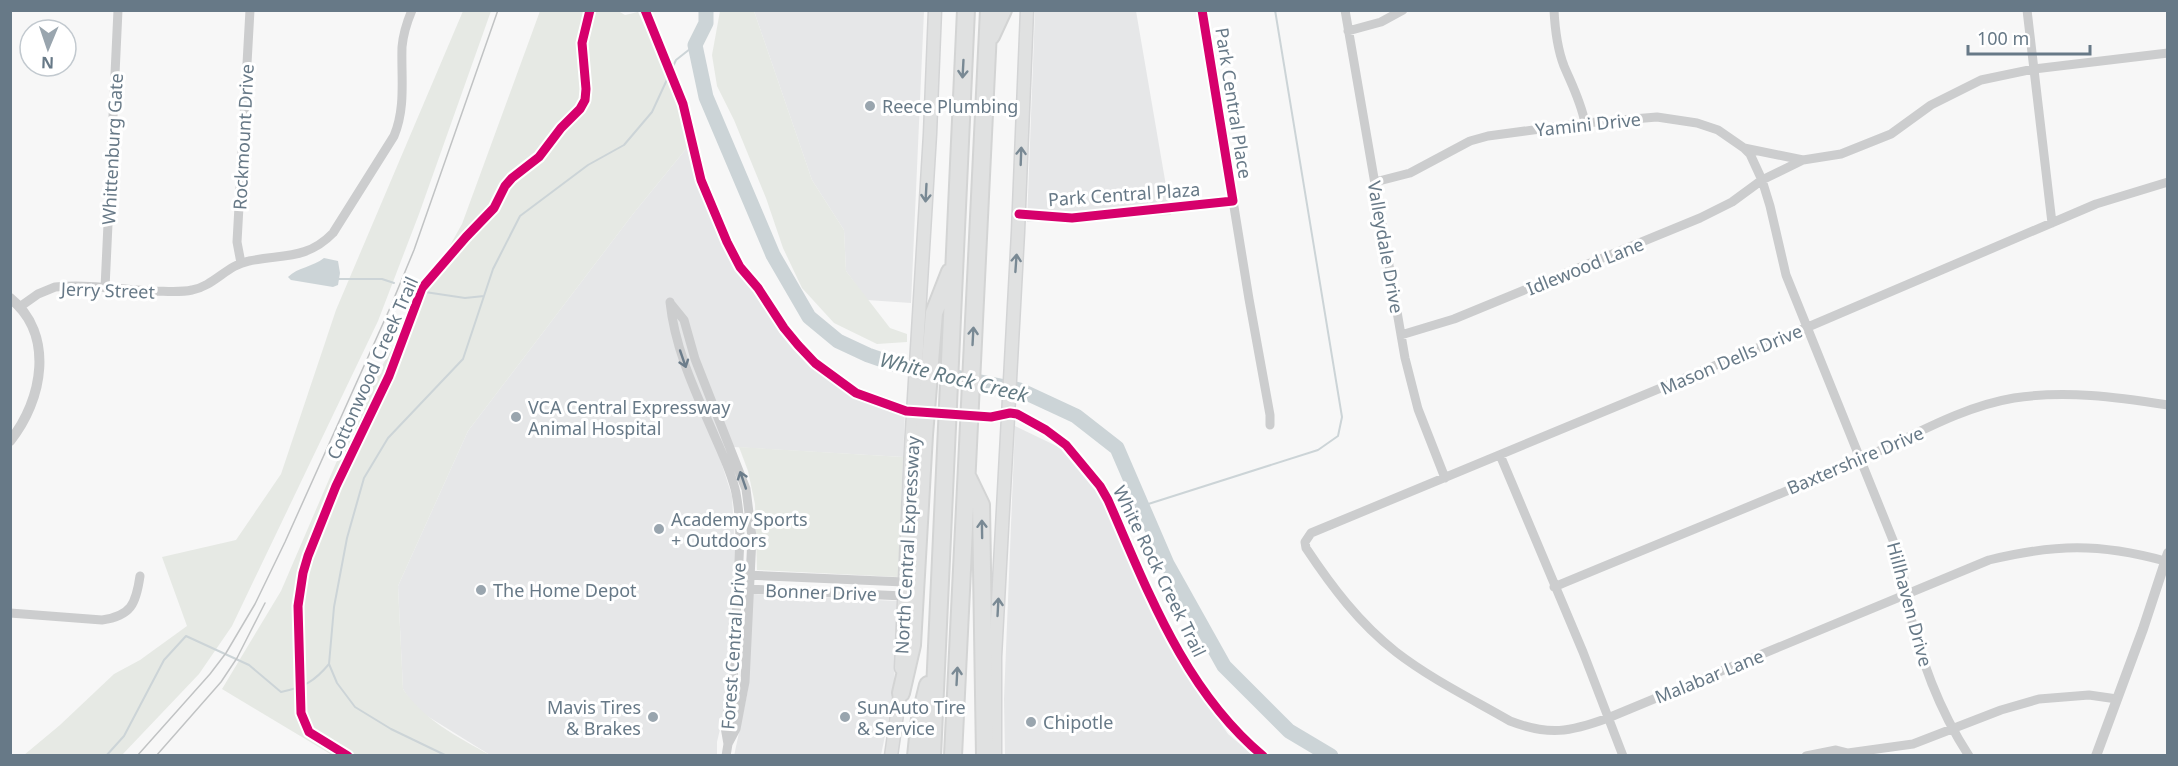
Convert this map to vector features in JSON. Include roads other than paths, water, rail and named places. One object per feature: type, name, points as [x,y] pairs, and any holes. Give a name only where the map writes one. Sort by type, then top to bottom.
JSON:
[{"type":"highway","name":"North Central Expressway","points":[[932,756],[966,10]]},
{"type":"highway","points":[[953,756],[989,10]]},
{"type":"highway","points":[[987,45],[1003,10]]},
{"type":"highway","points":[[901,693],[912,645],[918,431],[934,313],[955,257]]},
{"type":"highway","points":[[967,475],[981,506],[985,756]]},
{"type":"highway","points":[[916,756],[920,718],[936,649]]},
{"type":"main road","name":"North Central Expressway","points":[[891,756],[901,693],[904,582],[918,431],[918,335],[935,10]]},
{"type":"main road","points":[[995,756],[995,657],[1019,214],[1027,10]]},
{"type":"street","name":"Whittenburg Gate","points":[[105,288],[118,10]]},
{"type":"street","name":"Rockmount Drive","points":[[240,263],[237,242],[250,10]]},
{"type":"street","points":[[240,263],[307,252],[333,233],[400,123],[403,107],[402,46],[412,10]]},
{"type":"street","name":"Park Central Place","points":[[1202,10],[1270,425]]},
{"type":"street","name":"Valleydale Drive","points":[[1345,10],[1401,336],[1418,410],[1445,478]]},
{"type":"street","points":[[1348,31],[1368,27],[1403,10]]},
{"type":"street","points":[[1554,10],[1555,34],[1564,65],[1580,100],[1585,123]]},
{"type":"street","points":[[2027,10],[2052,223]]},
{"type":"street","name":"Yamini Drive","points":[[1762,180],[1803,160],[1841,154],[1867,145],[1891,134],[1947,96],[1981,80],[2034,69],[2168,53]]},
{"type":"street","name":"Yamini Drive","points":[[1375,182],[1410,173],[1470,141],[1488,136],[1585,123],[1657,117],[1697,123],[1718,130],[1744,148],[1803,160]]},
{"type":"street","name":"Hillhaven Drive","points":[[1744,148],[1750,154],[1762,180],[1782,262],[1901,560],[1906,595],[1924,664],[1952,730],[1969,756]]},
{"type":"street","name":"Idlewood Lane","points":[[1401,336],[1454,320],[1707,215],[1732,202],[1762,180]]},
{"type":"street","name":"Mason Dells Drive","points":[[1306,548],[1306,538],[1311,533],[1808,327],[2096,204],[2168,182]]},
{"type":"street","name":"Park Central Plaza","points":[[1019,214],[1072,218],[1233,201]]},
{"type":"street","name":"Jerry Street","points":[[21,306],[48,289],[66,286],[183,292],[200,288],[240,263]]},
{"type":"street","points":[[10,298],[21,306],[36,332],[40,347],[40,362],[33,397],[25,418],[10,441]]},
{"type":"street","name":"Forest Central Drive","points":[[726,756],[728,744],[736,729],[745,682],[750,589],[750,516],[746,489],[695,359],[684,320],[670,302],[672,324],[684,363],[723,455],[735,491],[740,517],[733,680],[725,727],[728,744]]},
{"type":"street","name":"Baxtershire Drive","points":[[1554,587],[1861,459],[1981,405],[2013,398],[2078,394],[2120,397],[2168,405]]},
{"type":"street","points":[[723,455],[733,452]]},
{"type":"street","points":[[1500,455],[1583,652],[1623,756]]},
{"type":"street","name":"Malabar Lane","points":[[1306,548],[1332,588],[1360,620],[1419,668],[1510,721],[1528,728],[1549,732],[1581,728],[1608,718],[1989,560],[2041,549],[2078,547],[2114,549],[2166,557]]},
{"type":"street","points":[[2096,756],[2166,557]]},
{"type":"street","name":"Bonner Drive","points":[[739,575],[904,582]]},
{"type":"street","points":[[10,613],[113,619],[132,606],[137,596],[140,576]]},
{"type":"street","name":"Bonner Drive","points":[[738,589],[904,596]]},
{"type":"street","points":[[1806,756],[1836,750],[1846,754],[1913,744],[2001,710],[2039,699],[2089,695],[2117,699]]},
{"type":"waterway","name":"White Rock Creek","points":[[706,10],[706,23],[695,45],[706,97],[773,255],[809,317],[838,341],[868,355],[897,365],[1020,390],[1076,416],[1117,448],[1167,564],[1224,666],[1289,731],[1331,756]]},
{"type":"waterway","points":[[1142,506],[1318,450],[1338,436],[1342,417],[1275,10]]},
{"type":"waterway","points":[[447,756],[391,729],[355,707],[337,683],[329,664],[334,607],[347,538],[364,478],[388,438],[463,359],[493,269],[520,216],[588,165],[624,145],[652,112],[676,60],[695,45]]},
{"type":"waterway","points":[[337,279],[382,279],[394,283]]},
{"type":"waterway","points":[[425,292],[465,298],[484,296]]},
{"type":"waterway","points":[[106,756],[124,736],[164,660],[186,636],[249,665],[281,692],[308,683],[329,664]]},
{"type":"tram line","points":[[137,756],[210,674],[226,653],[255,604],[285,542],[414,250],[498,10]]},
{"type":"tram line","points":[[156,756],[221,682],[237,658],[265,603]]},
{"type":"place","name":"Reece Plumbing","points":[[870,106]]},
{"type":"place","name":"VCA Central Expressway Animal Hospital","points":[[516,417]]},
{"type":"place","name":"Academy Sports + Outdoors","points":[[659,529]]},
{"type":"place","name":"The Home Depot","points":[[481,590]]},
{"type":"place","name":"Mavis Tires & Brakes","points":[[653,717]]},
{"type":"place","name":"SunAuto Tire & Service","points":[[845,717]]},
{"type":"place","name":"Chipotle","points":[[1031,722]]}]
